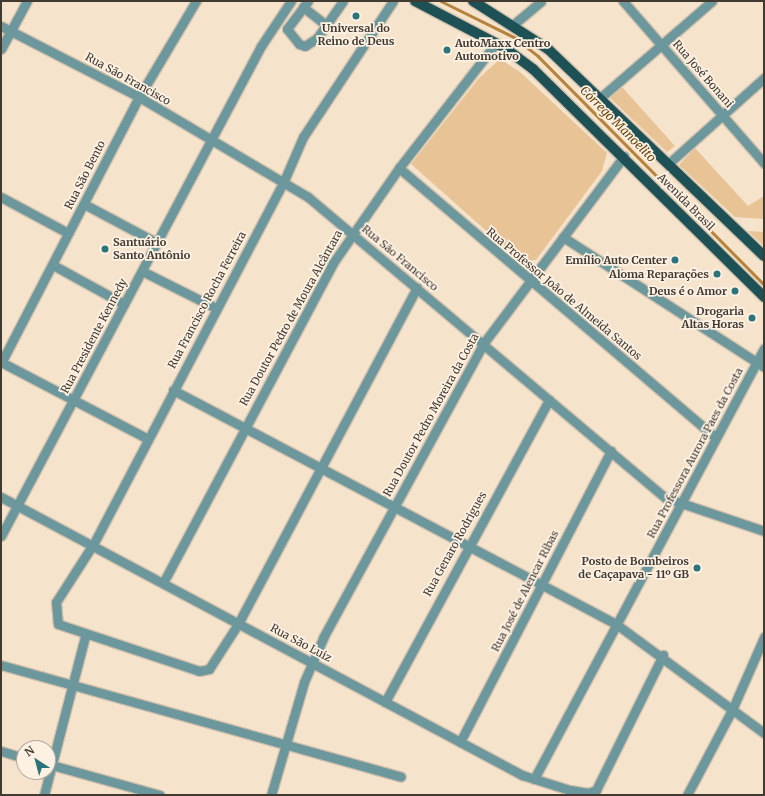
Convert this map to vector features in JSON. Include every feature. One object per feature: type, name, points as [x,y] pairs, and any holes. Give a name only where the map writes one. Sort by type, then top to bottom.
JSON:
[{"type":"main road","name":"Avenida Brasil","points":[[415,1],[496,43],[532,69],[624,156],[764,297]]},
{"type":"main road","name":"Avenida Brasil","points":[[473,1],[514,24],[548,49],[764,256]]},
{"type":"street","points":[[1,49],[27,1]]},
{"type":"street","name":"Rua São Bento","points":[[1,362],[53,265],[138,97],[196,1]]},
{"type":"street","name":"Rua Presidente Kennedy","points":[[1,536],[260,46],[291,1]]},
{"type":"street","points":[[326,25],[306,4],[287,29],[299,44],[310,44],[326,25],[344,1]]},
{"type":"street","name":"Rua Francisco Rocha Ferreira","points":[[85,636],[64,630],[55,617],[56,602],[92,546],[284,181],[303,137],[393,1]]},
{"type":"street","points":[[514,24],[541,1]]},
{"type":"street","name":"Rua José Bonani","points":[[623,1],[764,163]]},
{"type":"street","points":[[600,98],[662,46],[712,1]]},
{"type":"street","name":"Rua São Francisco","points":[[1,26],[138,97],[210,141],[284,181],[351,233],[666,498],[680,505],[764,531]]},
{"type":"street","name":"Rua Doutor Pedro de Moura Alcântara","points":[[163,584],[244,427],[351,233],[398,168],[496,43]]},
{"type":"street","points":[[668,164],[764,78]]},
{"type":"street","name":"Rua Doutor Pedro Moreira da Costa","points":[[271,795],[285,745],[312,663],[394,507],[483,344],[624,156]]},
{"type":"street","name":"Rua Professor João de Almeida Santos","points":[[398,168],[530,282],[715,437]]},
{"type":"street","points":[[1,197],[68,233]]},
{"type":"street","points":[[84,204],[157,243]]},
{"type":"street","points":[[563,237],[760,365]]},
{"type":"street","points":[[53,265],[124,304]]},
{"type":"street","points":[[142,271],[216,308]]},
{"type":"street","points":[[56,743],[85,636],[199,671],[209,669],[238,624],[319,467],[417,288]]},
{"type":"street","name":"Rua Professora Aurora Paes da Costa","points":[[534,779],[715,437],[760,365],[764,349]]},
{"type":"street","points":[[1,362],[148,439]]},
{"type":"street","points":[[173,390],[616,624],[662,655],[764,733]]},
{"type":"street","name":"Rua Genaro Rodrigues","points":[[385,702],[467,545],[549,400]]},
{"type":"street","name":"Rua José de Alencar Ribas","points":[[460,742],[611,451]]},
{"type":"street","name":"Rua São Luiz","points":[[1,497],[460,742],[534,779],[570,790],[589,793],[596,790],[662,655]]},
{"type":"street","points":[[687,795],[732,710],[764,637]]},
{"type":"street","points":[[1,666],[400,777]]},
{"type":"street","points":[[1,751],[16,756]]},
{"type":"street","points":[[56,767],[160,795]]},
{"type":"street","points":[[44,795],[47,780]]},
{"type":"shaded area","points":[[500,59],[520,72],[607,153],[602,171],[536,260],[520,261],[411,164],[479,78]]},
{"type":"shaded area","points":[[622,87],[675,146],[667,152],[610,98]]},
{"type":"shaded area","points":[[695,148],[748,206],[764,196],[764,219],[735,217],[679,165]]},
{"type":"shaded area","points":[[748,231],[764,232],[764,246]]},
{"type":"waterway","name":"Córrego Manoelito","points":[[441,1],[514,37],[538,56],[764,284]]},
{"type":"place","name":"Universal do Reino de Deus","points":[[356,16]]},
{"type":"place","name":"AutoMaxx Centro Automotivo","points":[[447,50]]},
{"type":"place","name":"Santuário Santo Antônio","points":[[105,249]]},
{"type":"place","name":"Emílio Auto Center","points":[[675,260]]},
{"type":"place","name":"Aloma Reparações","points":[[717,274]]},
{"type":"place","name":"Deus é o Amor","points":[[735,291]]},
{"type":"place","name":"Drogaria Altas Horas","points":[[752,318]]},
{"type":"place","name":"Posto de Bombeiros de Caçapava - 11º GB","points":[[697,568]]}]
